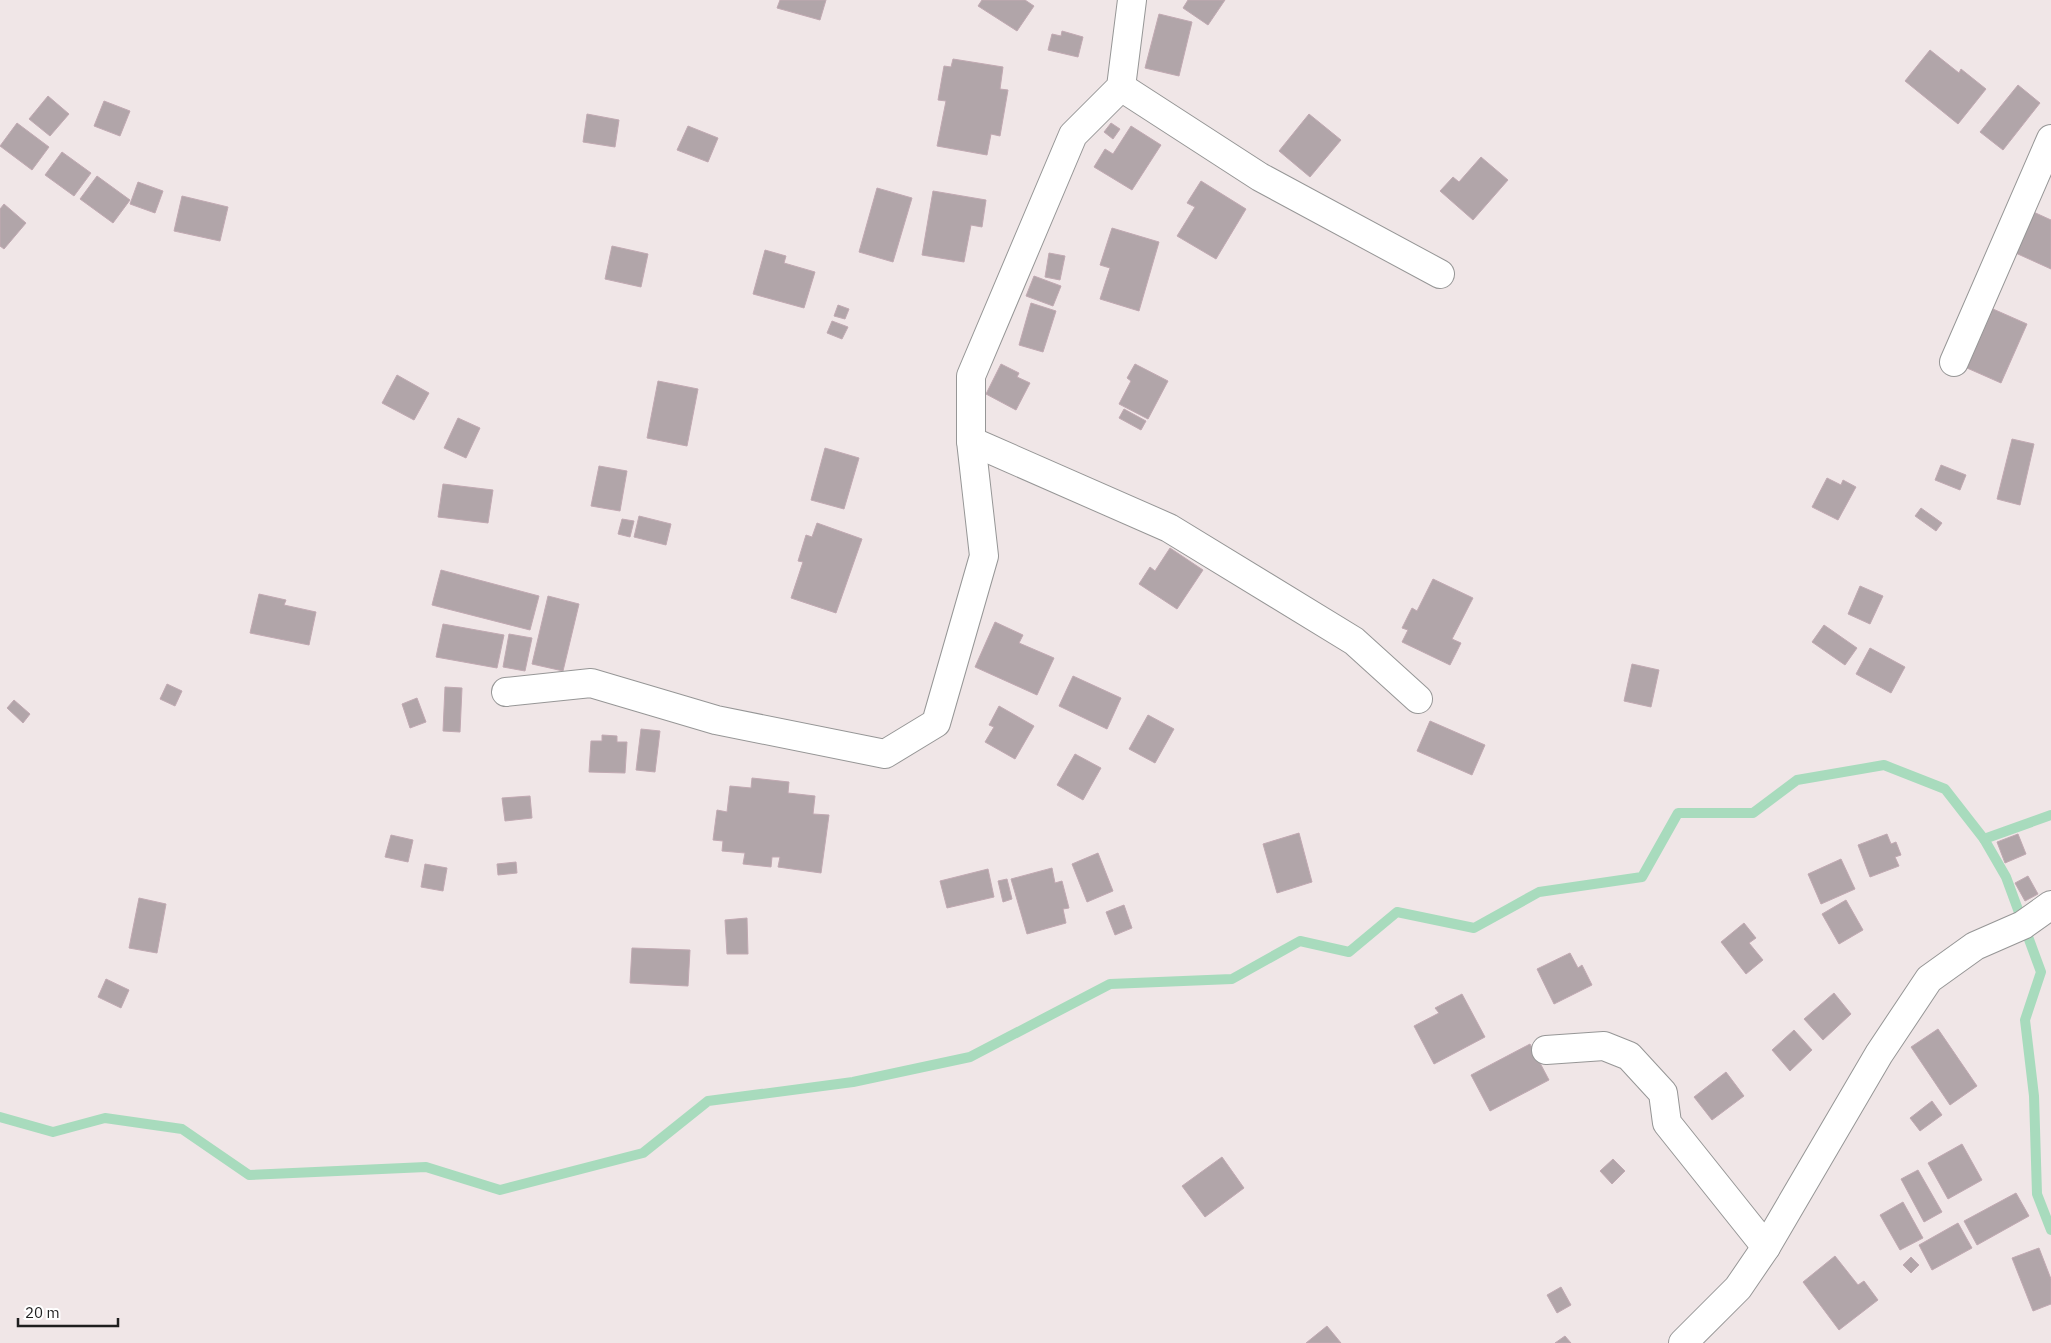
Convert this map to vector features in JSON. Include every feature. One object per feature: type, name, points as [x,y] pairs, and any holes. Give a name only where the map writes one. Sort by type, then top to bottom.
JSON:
[{"type":"street","points":[[506,692],[591,683],[716,720],[885,754],[936,723],[984,556],[971,440],[971,376],[1074,136],[1121,87],[1132,0]]},
{"type":"street","points":[[1121,87],[1260,177],[1440,274]]},
{"type":"street","points":[[1954,362],[2051,139]]},
{"type":"street","points":[[971,440],[1169,528],[1354,641],[1418,698]]},
{"type":"street","points":[[1683,1343],[1738,1288],[1766,1247],[1880,1054],[1930,979],[1974,946],[2023,924],[2051,905]]},
{"type":"street","points":[[1546,1050],[1604,1046],[1629,1056],[1663,1093],[1667,1123],[1766,1247]]},
{"type":"building","points":[[780,0],[826,0],[820,20],[777,8]]},
{"type":"building","points":[[982,0],[1025,0],[1034,6],[1017,31],[978,6]]},
{"type":"building","points":[[1188,0],[1225,0],[1208,25],[1183,8]]},
{"type":"building","points":[[1159,14],[1192,22],[1179,76],[1145,68]]},
{"type":"building","points":[[1062,31],[1083,37],[1078,57],[1048,50],[1052,34],[1061,36]]},
{"type":"building","points":[[1930,50],[1959,73],[1961,69],[1986,89],[1958,124],[1905,81]]},
{"type":"building","points":[[953,59],[1003,67],[1000,89],[1008,90],[1000,136],[991,134],[987,155],[937,146],[946,101],[938,100],[944,66],[951,67]]},
{"type":"building","points":[[2018,85],[2040,103],[2003,150],[1980,132]]},
{"type":"building","points":[[48,96],[69,114],[50,136],[29,119]]},
{"type":"building","points":[[104,101],[130,111],[120,136],[94,126]]},
{"type":"building","points":[[587,114],[619,120],[615,147],[583,142]]},
{"type":"building","points":[[1309,114],[1341,140],[1310,177],[1279,151]]},
{"type":"building","points":[[17,123],[49,147],[32,170],[0,146]]},
{"type":"building","points":[[1111,123],[1120,129],[1113,139],[1104,132]]},
{"type":"building","points":[[688,126],[718,138],[708,162],[677,150]]},
{"type":"building","points":[[1131,126],[1161,145],[1132,190],[1094,167],[1105,149],[1113,154]]},
{"type":"building","points":[[62,152],[91,173],[74,196],[45,175]]},
{"type":"building","points":[[1481,157],[1508,180],[1473,220],[1440,191],[1453,177],[1459,182]]},
{"type":"building","points":[[97,176],[130,200],[113,223],[80,199]]},
{"type":"building","points":[[1201,181],[1246,209],[1216,259],[1177,236],[1195,207],[1187,203]]},
{"type":"building","points":[[138,182],[163,191],[155,213],[130,204]]},
{"type":"building","points":[[877,188],[912,198],[893,262],[859,252]]},
{"type":"building","points":[[933,191],[986,200],[982,227],[971,225],[964,262],[922,255]]},
{"type":"building","points":[[182,196],[228,207],[220,241],[174,231]]},
{"type":"building","points":[[4,204],[26,223],[4,249],[0,246],[0,209]]},
{"type":"building","points":[[2029,210],[2051,220],[2051,269],[2009,250]]},
{"type":"building","points":[[1112,228],[1159,242],[1139,311],[1100,299],[1110,268],[1100,265]]},
{"type":"building","points":[[612,246],[648,254],[641,287],[605,279]]},
{"type":"building","points":[[765,250],[786,256],[784,263],[815,272],[804,308],[753,294]]},
{"type":"building","points":[[1049,253],[1065,256],[1060,280],[1045,277]]},
{"type":"building","points":[[1034,276],[1061,286],[1053,306],[1026,296]]},
{"type":"building","points":[[1031,303],[1056,311],[1043,352],[1019,345]]},
{"type":"building","points":[[838,305],[849,309],[845,319],[834,316]]},
{"type":"building","points":[[1993,309],[2027,324],[2001,383],[1967,368]]},
{"type":"building","points":[[832,321],[848,327],[842,339],[827,333]]},
{"type":"building","points":[[1001,364],[1019,373],[1017,377],[1030,383],[1016,410],[986,394]]},
{"type":"building","points":[[1135,364],[1168,381],[1148,419],[1119,404],[1131,381],[1127,378]]},
{"type":"building","points":[[397,375],[429,393],[414,420],[382,403]]},
{"type":"building","points":[[658,381],[698,389],[687,446],[647,438]]},
{"type":"building","points":[[1124,409],[1146,421],[1141,430],[1119,418]]},
{"type":"building","points":[[458,418],[480,428],[466,458],[444,448]]},
{"type":"building","points":[[2012,439],[2034,444],[2020,505],[1997,499]]},
{"type":"building","points":[[825,448],[859,458],[844,509],[811,500]]},
{"type":"building","points":[[1941,465],[1966,475],[1960,490],[1935,480]]},
{"type":"building","points":[[599,466],[627,471],[620,511],[591,506]]},
{"type":"building","points":[[1827,478],[1841,485],[1843,480],[1856,487],[1838,520],[1812,507]]},
{"type":"building","points":[[443,484],[493,490],[488,523],[438,517]]},
{"type":"building","points":[[1921,508],[1942,523],[1936,531],[1915,516]]},
{"type":"building","points":[[639,516],[671,524],[666,545],[634,537]]},
{"type":"building","points":[[622,519],[634,521],[630,537],[618,534]]},
{"type":"building","points":[[817,523],[862,539],[836,613],[791,598],[803,562],[798,561],[806,535],[812,537]]},
{"type":"building","points":[[1170,548],[1203,570],[1177,609],[1139,584],[1150,567],[1155,571]]},
{"type":"building","points":[[441,570],[539,596],[530,630],[432,605]]},
{"type":"building","points":[[1433,579],[1473,598],[1452,639],[1461,643],[1450,665],[1402,642],[1408,630],[1402,628],[1412,608],[1417,611]]},
{"type":"building","points":[[1860,586],[1883,596],[1870,624],[1848,614]]},
{"type":"building","points":[[259,594],[286,600],[284,605],[316,612],[309,645],[250,633]]},
{"type":"building","points":[[548,596],[579,604],[563,671],[532,664]]},
{"type":"building","points":[[995,622],[1023,635],[1019,643],[1054,658],[1037,695],[975,667]]},
{"type":"building","points":[[443,624],[504,635],[497,668],[436,657]]},
{"type":"building","points":[[1824,625],[1857,648],[1845,665],[1812,642]]},
{"type":"building","points":[[509,634],[532,638],[525,671],[503,667]]},
{"type":"building","points":[[1870,648],[1905,667],[1891,693],[1856,674]]},
{"type":"building","points":[[1632,664],[1659,670],[1651,707],[1624,701]]},
{"type":"building","points":[[1073,676],[1121,698],[1107,729],[1059,706]]},
{"type":"building","points":[[167,684],[182,691],[175,706],[160,699]]},
{"type":"building","points":[[445,687],[462,688],[460,732],[443,731]]},
{"type":"building","points":[[417,698],[426,722],[410,728],[402,704]]},
{"type":"building","points":[[14,700],[30,714],[23,723],[7,708]]},
{"type":"building","points":[[999,706],[1034,726],[1015,759],[985,742],[994,727],[989,725]]},
{"type":"building","points":[[1148,715],[1174,729],[1155,763],[1129,749]]},
{"type":"building","points":[[1430,721],[1485,745],[1472,775],[1417,751]]},
{"type":"building","points":[[641,729],[660,731],[655,772],[636,770]]},
{"type":"building","points":[[602,735],[617,736],[617,742],[627,742],[625,773],[589,772],[591,741],[602,741]]},
{"type":"building","points":[[1075,754],[1101,768],[1083,800],[1057,785]]},
{"type":"building","points":[[752,778],[789,782],[788,793],[815,796],[813,814],[829,815],[821,873],[778,867],[780,857],[772,857],[771,867],[743,864],[745,853],[722,851],[723,841],[713,840],[717,810],[727,812],[730,786],[751,788]]},
{"type":"building","points":[[530,796],[532,818],[505,821],[502,798]]},
{"type":"building","points":[[1299,833],[1312,882],[1277,893],[1263,844]]},
{"type":"building","points":[[1887,834],[1891,844],[1896,842],[1901,855],[1895,857],[1899,866],[1870,877],[1858,845]]},
{"type":"building","points":[[2018,834],[2026,854],[2005,863],[1997,842]]},
{"type":"building","points":[[391,835],[413,840],[408,862],[385,857]]},
{"type":"building","points":[[1098,853],[1113,891],[1087,902],[1072,864]]},
{"type":"building","points":[[1841,859],[1855,889],[1821,904],[1808,874]]},
{"type":"building","points":[[516,862],[517,873],[498,875],[497,864]]},
{"type":"building","points":[[425,864],[447,868],[443,891],[421,887]]},
{"type":"building","points":[[1052,868],[1055,883],[1062,881],[1069,908],[1063,909],[1066,923],[1027,934],[1011,879]]},
{"type":"building","points":[[988,869],[994,897],[947,908],[940,881]]},
{"type":"building","points":[[2028,876],[2038,894],[2025,901],[2015,883]]},
{"type":"building","points":[[1007,879],[1012,899],[1003,902],[998,881]]},
{"type":"building","points":[[139,898],[166,904],[157,953],[129,948]]},
{"type":"building","points":[[1846,900],[1863,930],[1839,944],[1822,914]]},
{"type":"building","points":[[1124,905],[1132,928],[1115,935],[1106,912]]},
{"type":"building","points":[[747,918],[748,954],[727,954],[725,920]]},
{"type":"building","points":[[1744,923],[1756,938],[1749,943],[1763,960],[1746,974],[1721,942]]},
{"type":"building","points":[[632,948],[690,950],[688,986],[630,983]]},
{"type":"building","points":[[1570,953],[1578,968],[1582,965],[1592,985],[1554,1004],[1537,969]]},
{"type":"building","points":[[106,979],[129,990],[121,1008],[98,997]]},
{"type":"building","points":[[1834,993],[1851,1014],[1823,1040],[1804,1019]]},
{"type":"building","points":[[1462,994],[1485,1037],[1434,1064],[1414,1026],[1439,1013],[1435,1008]]},
{"type":"building","points":[[1938,1029],[1977,1086],[1950,1105],[1911,1047]]},
{"type":"building","points":[[1794,1030],[1812,1050],[1790,1071],[1772,1050]]},
{"type":"building","points":[[1530,1044],[1549,1080],[1490,1111],[1471,1075]]},
{"type":"building","points":[[1726,1072],[1744,1096],[1712,1120],[1694,1097]]},
{"type":"building","points":[[1932,1101],[1942,1115],[1920,1131],[1910,1118]]},
{"type":"building","points":[[1962,1144],[1982,1180],[1948,1199],[1928,1163]]},
{"type":"building","points":[[1222,1157],[1244,1188],[1205,1217],[1182,1186]]},
{"type":"building","points":[[1613,1159],[1625,1171],[1612,1184],[1600,1171]]},
{"type":"building","points":[[1918,1170],[1942,1212],[1924,1222],[1901,1179]]},
{"type":"building","points":[[2016,1193],[2029,1216],[1977,1245],[1964,1221]]},
{"type":"building","points":[[1903,1202],[1923,1238],[1900,1250],[1880,1215]]},
{"type":"building","points":[[1958,1223],[1972,1248],[1932,1270],[1919,1245]]},
{"type":"building","points":[[2039,1248],[2051,1279],[2051,1304],[2033,1311],[2012,1258]]},
{"type":"building","points":[[1835,1256],[1858,1285],[1864,1281],[1878,1300],[1839,1330],[1803,1282]]},
{"type":"building","points":[[1911,1257],[1919,1265],[1911,1273],[1903,1265]]},
{"type":"building","points":[[1561,1287],[1571,1305],[1557,1313],[1547,1295]]},
{"type":"building","points":[[1327,1326],[1341,1343],[1306,1343]]},
{"type":"building","points":[[1565,1336],[1571,1343],[1555,1343]]},
{"type":"waterway","points":[[0,1117],[53,1132],[105,1118],[182,1129],[249,1175],[426,1167],[500,1190],[643,1153],[708,1101],[853,1082],[970,1057],[1110,984],[1232,979],[1300,941],[1349,952],[1397,912],[1474,928],[1539,892],[1642,877],[1678,813],[1753,813],[1797,780],[1884,765],[1945,789],[1984,839],[2006,877],[2041,972],[2025,1020],[2034,1096],[2037,1194],[2051,1230]]},
{"type":"waterway","points":[[1984,839],[2051,815]]}]
